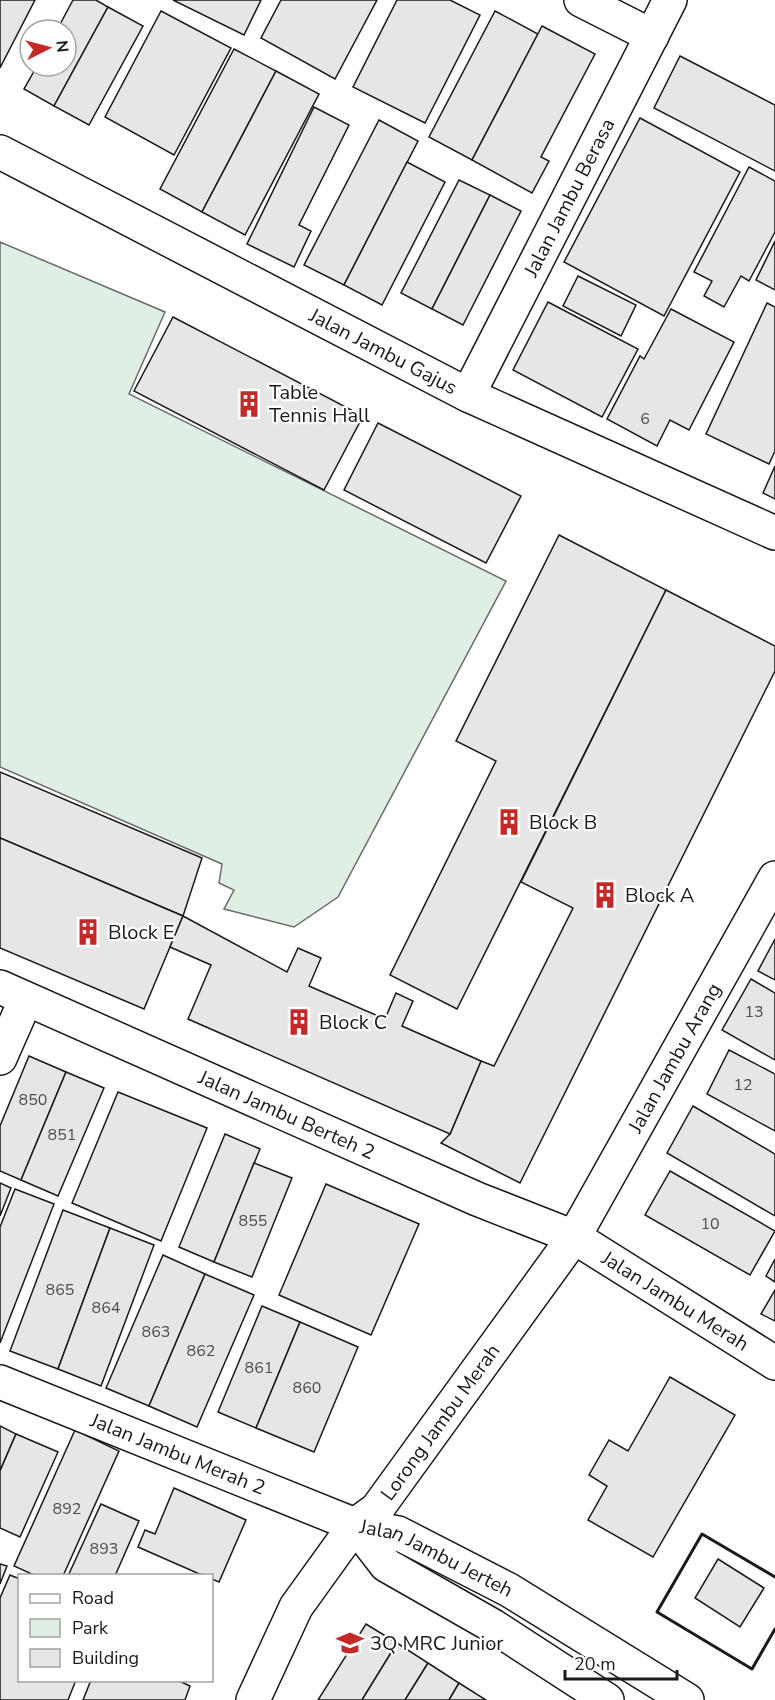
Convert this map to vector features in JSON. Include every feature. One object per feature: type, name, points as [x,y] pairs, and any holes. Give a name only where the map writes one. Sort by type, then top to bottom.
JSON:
[{"type":"street","points":[[581,0],[652,36]]},
{"type":"street","name":"Jalan Jambu Berasa","points":[[468,394],[670,0]]},
{"type":"street","name":"Jalan Jambu Gajus","points":[[0,152],[468,394],[775,533]]},
{"type":"street","name":"Jalan Jambu Arang","points":[[574,1237],[775,878]]},
{"type":"street","points":[[0,1058],[13,993]]},
{"type":"street","name":"Jalan Jambu Berteh 2","points":[[13,993],[466,1194],[574,1237]]},
{"type":"street","name":"Jalan Jambu Merah","points":[[574,1237],[775,1363]]},
{"type":"street","name":"Lorong Jambu Merah","points":[[253,1700],[296,1607],[355,1525],[376,1509],[574,1237]]},
{"type":"street","name":"Jalan Jambu Merah 2","points":[[0,1383],[355,1525]]},
{"type":"street","name":"Jalan Jambu Jerteh","points":[[355,1525],[386,1565],[493,1626],[608,1700]]},
{"type":"street","name":"Jalan Jambu Jerteh","points":[[355,1525],[398,1533],[509,1590],[687,1700]]},
{"type":"green space","points":[[0,242],[165,312],[129,394],[506,581],[338,897],[294,927],[224,909],[234,890],[219,883],[222,864],[0,767]]},
{"type":"building","points":[[0,0],[35,0],[26,18],[18,18],[18,33],[0,68]]},
{"type":"building","points":[[73,0],[96,0],[108,7],[78,62],[78,18],[63,18]]},
{"type":"building","points":[[173,0],[261,0],[244,35]]},
{"type":"building","points":[[281,0],[377,0],[335,79],[261,38]]},
{"type":"building","points":[[397,0],[450,0],[480,15],[425,123],[353,87]]},
{"type":"building","points":[[108,7],[143,26],[89,125],[54,106],[69,78],[78,78],[78,62]]},
{"type":"building","points":[[161,11],[231,48],[174,155],[105,117]]},
{"type":"building","points":[[495,11],[538,34],[472,160],[429,137]]},
{"type":"building","points":[[542,26],[595,54],[541,157],[549,161],[532,193],[472,160]]},
{"type":"building","points":[[234,49],[276,71],[202,212],[160,189]]},
{"type":"building","points":[[680,56],[775,105],[775,171],[654,108]]},
{"type":"building","points":[[276,71],[319,94],[245,235],[202,212]]},
{"type":"building","points":[[30,78],[69,78],[54,106],[24,89]]},
{"type":"building","points":[[314,107],[349,125],[299,225],[311,231],[294,267],[247,244]]},
{"type":"building","points":[[640,118],[740,172],[664,316],[564,262]]},
{"type":"building","points":[[379,120],[418,141],[344,285],[304,265]]},
{"type":"building","points":[[407,162],[445,182],[382,305],[344,285]]},
{"type":"building","points":[[749,167],[775,181],[775,232],[749,281],[741,276],[724,307],[704,296],[712,281],[694,272]]},
{"type":"building","points":[[459,180],[490,195],[432,309],[401,293]]},
{"type":"building","points":[[490,195],[521,211],[463,325],[432,309]]},
{"type":"building","points":[[775,241],[775,290],[756,280]]},
{"type":"building","points":[[578,276],[636,305],[621,336],[563,306]]},
{"type":"building","points":[[548,302],[638,349],[602,417],[513,370]]},
{"type":"building","points":[[767,303],[775,307],[775,451],[769,464],[706,434]]},
{"type":"building","points":[[671,309],[734,342],[689,430],[670,420],[657,446],[607,419],[640,356],[644,359]]},
{"type":"building","name":"Table Tennis Hall","points":[[173,317],[363,416],[324,490],[134,391]]},
{"type":"building","points":[[378,423],[521,496],[486,563],[344,490]]},
{"type":"building","points":[[775,466],[775,499],[763,493]]},
{"type":"building","name":"Block B","points":[[559,535],[666,590],[457,1009],[390,975],[496,761],[456,741]]},
{"type":"building","name":"Block A","points":[[666,590],[775,646],[775,671],[520,1183],[441,1143],[450,1134],[481,1061],[494,1066],[573,908],[521,882]]},
{"type":"building","points":[[0,772],[202,858],[183,916],[0,838]]},
{"type":"building","name":"Block E","points":[[0,838],[183,916],[144,1009],[0,948]]},
{"type":"building","name":"Block C","points":[[183,916],[287,972],[298,948],[321,958],[309,986],[385,1019],[396,993],[413,1001],[402,1026],[481,1061],[450,1134],[188,1019],[211,965],[170,947]]},
{"type":"building","points":[[775,939],[775,980],[758,971]]},
{"type":"building","points":[[751,979],[775,993],[775,1060],[722,1030]]},
{"type":"building","points":[[729,1050],[775,1074],[775,1131],[707,1094]]},
{"type":"building","points":[[29,1056],[66,1072],[21,1180],[0,1171],[0,1126]]},
{"type":"building","points":[[66,1072],[104,1088],[58,1196],[21,1180]]},
{"type":"building","points":[[118,1092],[207,1128],[161,1241],[72,1203]]},
{"type":"building","points":[[693,1106],[775,1154],[775,1216],[667,1153]]},
{"type":"building","points":[[225,1134],[260,1149],[214,1262],[179,1247]]},
{"type":"building","points":[[254,1163],[292,1178],[252,1277],[214,1262]]},
{"type":"building","points":[[670,1171],[775,1231],[750,1275],[645,1215]]},
{"type":"building","points":[[0,1183],[11,1188],[0,1216]]},
{"type":"building","points":[[326,1184],[419,1224],[371,1335],[279,1295]]},
{"type":"building","points":[[15,1189],[54,1204],[0,1343],[0,1227]]},
{"type":"building","points":[[63,1210],[110,1228],[58,1369],[10,1351]]},
{"type":"building","points":[[110,1228],[154,1245],[101,1386],[58,1369]]},
{"type":"building","points":[[163,1255],[205,1274],[149,1406],[106,1388]]},
{"type":"building","points":[[775,1259],[775,1282],[766,1276]]},
{"type":"building","points":[[205,1274],[254,1295],[197,1427],[149,1406]]},
{"type":"building","points":[[775,1290],[775,1321],[761,1314]]},
{"type":"building","points":[[262,1306],[300,1322],[256,1428],[218,1412]]},
{"type":"building","points":[[300,1322],[358,1347],[314,1452],[256,1428]]},
{"type":"building","points":[[670,1377],[735,1415],[653,1557],[588,1520],[607,1486],[589,1475],[609,1440],[628,1451]]},
{"type":"building","points":[[0,1426],[16,1434],[0,1471]]},
{"type":"building","points":[[75,1430],[119,1451],[64,1574],[32,1574],[14,1566]]},
{"type":"building","points":[[16,1434],[58,1452],[20,1537],[0,1528],[0,1471]]},
{"type":"building","points":[[174,1488],[246,1520],[219,1582],[213,1579],[213,1574],[199,1574],[138,1547],[145,1530],[155,1534]]},
{"type":"building","points":[[101,1504],[139,1521],[116,1574],[69,1574]]},
{"type":"building","points":[[718,1559],[764,1588],[740,1627],[695,1598]]},
{"type":"building","points":[[0,1564],[7,1566],[0,1584]]},
{"type":"building","points":[[10,1575],[18,1578],[18,1682],[75,1682],[68,1700],[0,1700],[0,1598]]},
{"type":"building","points":[[366,1624],[397,1643],[362,1700],[318,1700]]},
{"type":"building","points":[[397,1643],[428,1663],[405,1700],[362,1700]]},
{"type":"building","points":[[428,1663],[459,1683],[449,1700],[405,1700]]},
{"type":"building","points":[[90,1682],[181,1682],[190,1686],[185,1700],[83,1700]]},
{"type":"building","points":[[459,1683],[486,1700],[449,1700]]},
{"type":"wall","points":[[775,1577],[702,1534],[657,1612],[752,1669],[775,1629]]},
{"type":"place","name":"Table Tennis Hall","points":[[249,404]]},
{"type":"place","name":"Block B","points":[[509,822]]},
{"type":"place","name":"Block A","points":[[605,895]]},
{"type":"place","name":"Block E","points":[[88,932]]},
{"type":"place","name":"Block C","points":[[299,1022]]},
{"type":"place","name":"3Q MRC Junior","points":[[350,1643]]}]
